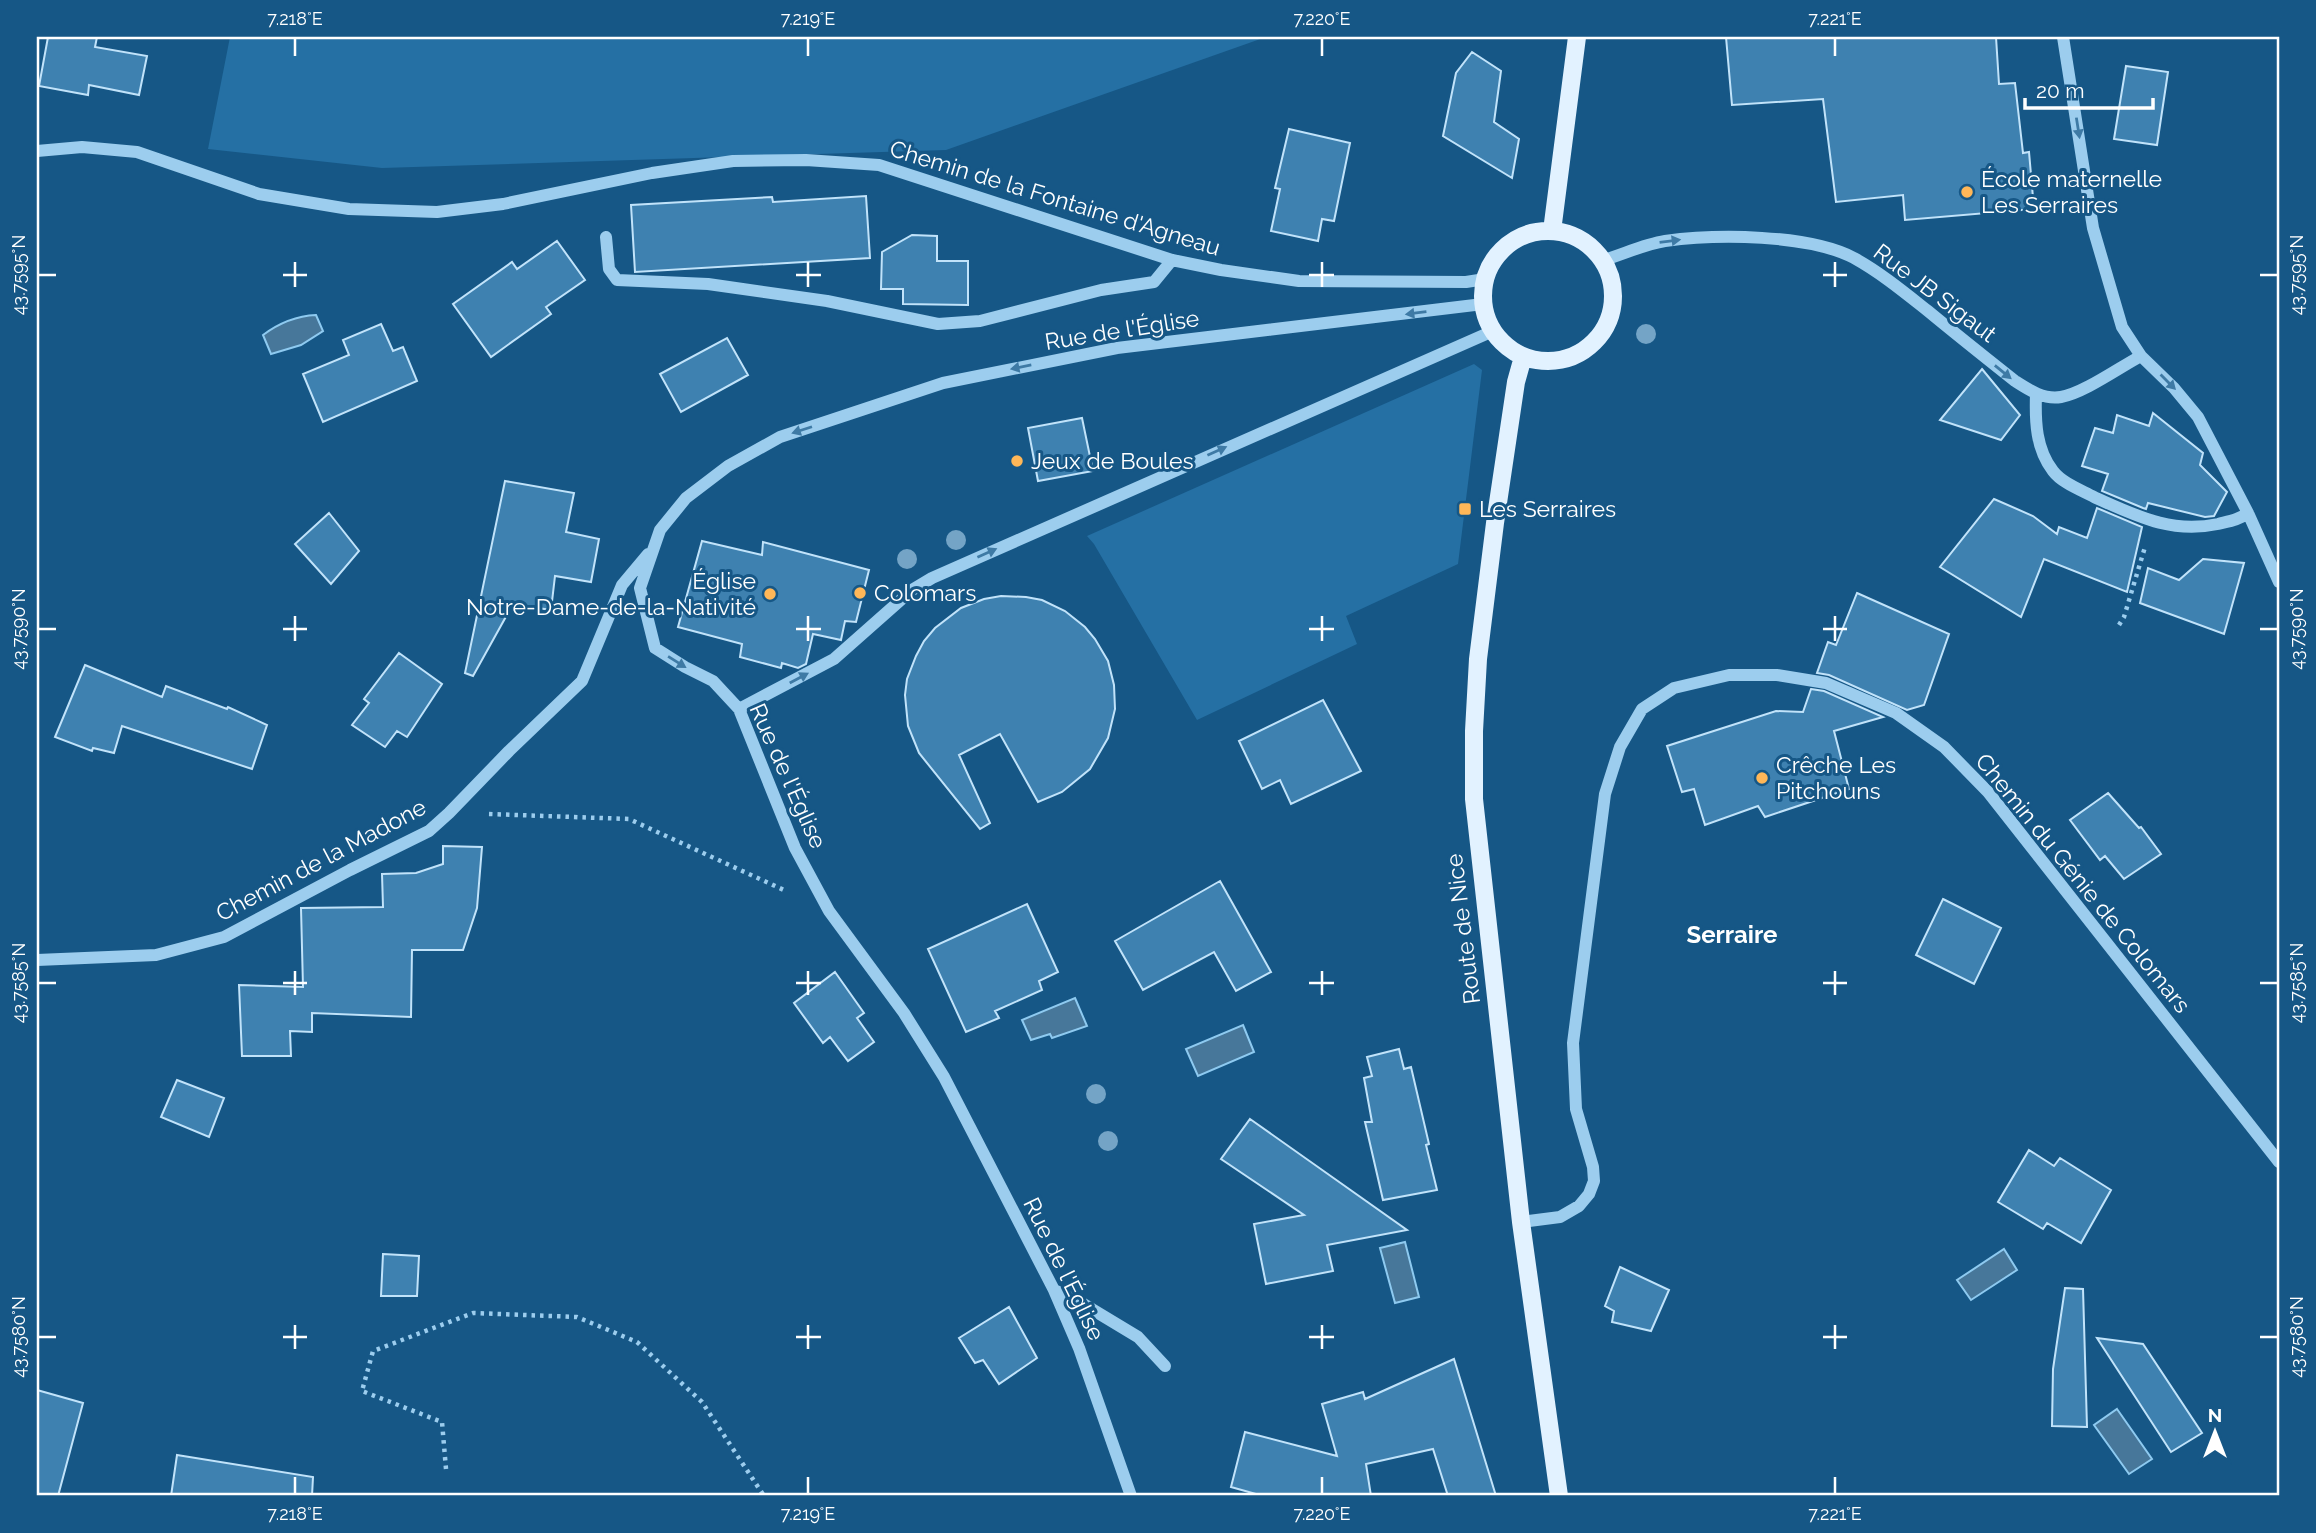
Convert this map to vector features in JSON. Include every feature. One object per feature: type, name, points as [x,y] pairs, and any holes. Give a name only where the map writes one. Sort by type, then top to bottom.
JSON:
[{"type":"main road","points":[[1552,231],[1577,37]]},
{"type":"main road","points":[[1552,231],[1569,234],[1584,241],[1604,260],[1612,283],[1614,300],[1610,318],[1590,347],[1575,356],[1558,361],[1541,361],[1523,357],[1501,341],[1493,331],[1483,304],[1485,279],[1492,263],[1503,249],[1517,239],[1552,231]]},
{"type":"main road","name":"Route de Nice","points":[[1523,357],[1516,382],[1478,659],[1474,799],[1521,1222],[1559,1496]]},
{"type":"street","points":[[2063,37],[2093,229],[2122,327],[2141,356],[2175,388],[2198,417],[2248,513],[2279,582]]},
{"type":"street","name":"Chemin de la Fontaine d'Agneau","points":[[37,151],[82,147],[137,152],[259,194],[349,209],[437,212],[503,204],[652,173],[733,161],[806,160],[879,165],[1172,260],[1221,270],[1299,281],[1466,282],[1485,279]]},
{"type":"street","points":[[606,237],[609,269],[617,280],[708,284],[827,302],[938,324],[980,321],[1101,290],[1154,282],[1172,260]]},
{"type":"street","name":"Rue JB Sigaut","points":[[1604,260],[1663,241],[1700,238],[1798,242],[1830,250],[1852,257],[1882,275],[2015,382],[2036,394]]},
{"type":"street","name":"Rue de l'Église","points":[[1131,1496],[1079,1348],[1054,1290],[944,1077],[904,1013],[829,911],[795,848],[738,709],[713,681],[655,648],[640,588],[660,530],[686,498],[728,466],[780,438],[943,383],[1117,348],[1483,304]]},
{"type":"street","points":[[738,709],[834,659],[912,590],[932,578],[1493,331]]},
{"type":"street","points":[[2141,356],[2085,387],[2060,397],[2036,394],[2035,421],[2042,454],[2055,474],[2077,488],[2169,526],[2198,528],[2238,520],[2248,513]]},
{"type":"street","name":"Chemin de la Madone","points":[[37,960],[156,954],[224,937],[429,831],[582,681],[622,586],[655,545]]},
{"type":"street","name":"Chemin du Génie de Colomars","points":[[1521,1222],[1560,1217],[1580,1206],[1594,1181],[1593,1167],[1576,1109],[1573,1043],[1605,794],[1620,747],[1642,709],[1674,688],[1729,675],[1777,676],[1826,683],[1896,713],[1944,747],[1988,792],[2279,1162]]},
{"type":"street","points":[[1054,1290],[1080,1302],[1138,1337],[1165,1366]]},
{"type":"path","points":[[2119,625],[2124,617],[2153,521]]},
{"type":"path","points":[[450,813],[629,818],[829,911]]},
{"type":"path","points":[[446,1469],[442,1422],[362,1391],[373,1351],[473,1313],[577,1317],[637,1342],[702,1402],[764,1496]]},
{"type":"shaded area","points":[[230,37],[1266,37],[946,150],[382,168],[208,149]]},
{"type":"shaded area","points":[[316,315],[323,331],[301,345],[271,354],[263,335],[288,321]]},
{"type":"shaded area","points":[[1474,364],[1482,370],[1458,564],[1346,616],[1357,644],[1197,720],[1087,536]]},
{"type":"shaded area","points":[[1075,998],[1087,1026],[1052,1038],[1050,1034],[1031,1040],[1022,1020]]},
{"type":"shaded area","points":[[1243,1025],[1254,1052],[1198,1076],[1186,1049]]},
{"type":"shaded area","points":[[1405,1242],[1419,1297],[1395,1303],[1380,1248]]},
{"type":"shaded area","points":[[2004,1249],[2017,1270],[1971,1300],[1957,1280]]},
{"type":"shaded area","points":[[2117,1409],[2152,1459],[2129,1474],[2094,1425]]},
{"type":"building","points":[[48,37],[97,37],[95,47],[147,56],[139,95],[89,85],[88,95],[39,86]]},
{"type":"building","points":[[1726,37],[1996,37],[1999,84],[2015,83],[2023,153],[2029,152],[2034,209],[1905,220],[1903,195],[1836,202],[1823,99],[1732,105]]},
{"type":"building","points":[[1472,52],[1501,71],[1494,122],[1519,139],[1512,178],[1443,136],[1456,73]]},
{"type":"building","points":[[2126,66],[2168,72],[2157,145],[2114,139]]},
{"type":"building","points":[[1289,129],[1350,143],[1334,221],[1322,219],[1318,241],[1271,231],[1280,189],[1275,188]]},
{"type":"building","points":[[866,196],[870,258],[635,272],[631,205],[772,197],[773,202]]},
{"type":"building","points":[[912,235],[937,236],[937,261],[968,261],[968,305],[903,304],[903,289],[881,289],[882,252]]},
{"type":"building","points":[[557,241],[585,280],[546,307],[551,314],[491,357],[453,304],[512,262],[517,269]]},
{"type":"building","points":[[381,324],[393,351],[403,347],[417,381],[323,422],[303,374],[349,355],[343,340]]},
{"type":"building","points":[[727,338],[748,375],[681,412],[660,374]]},
{"type":"building","points":[[1982,369],[2020,415],[2001,440],[1940,420]]},
{"type":"building","points":[[2153,413],[2203,453],[2200,465],[2227,492],[2214,516],[2205,517],[2148,503],[2146,509],[2143,508],[2102,491],[2108,474],[2082,466],[2095,428],[2113,433],[2117,415],[2149,426]]},
{"type":"building","points":[[1082,418],[1093,471],[1038,481],[1028,428]]},
{"type":"building","points":[[505,481],[574,493],[566,532],[599,539],[591,582],[555,576],[551,610],[513,604],[473,676],[465,673]]},
{"type":"building","points":[[1994,499],[2033,516],[2057,534],[2059,527],[2087,538],[2097,508],[2142,527],[2127,592],[2044,559],[2021,617],[1940,567]]},
{"type":"building","points":[[329,513],[359,551],[331,584],[295,544]]},
{"type":"building","name":"Église Notre-Dame-de-la-Nativité","points":[[702,541],[762,555],[763,542],[869,570],[856,622],[845,621],[841,640],[813,634],[806,664],[798,668],[782,663],[781,668],[740,657],[742,644],[678,627]]},
{"type":"building","points":[[2203,559],[2244,563],[2224,634],[2140,603],[2148,568],[2179,580]]},
{"type":"building","points":[[1857,593],[1949,634],[1924,705],[1907,710],[1829,675],[1817,673],[1828,642],[1836,645]]},
{"type":"building","points":[[1001,596],[1042,600],[1065,611],[1085,627],[1108,661],[1114,685],[1115,709],[1108,738],[1090,769],[1062,792],[1038,802],[1000,734],[959,755],[990,823],[980,829],[919,753],[908,726],[905,695],[907,679],[916,656],[935,628],[961,608]]},
{"type":"building","points":[[399,653],[442,684],[407,737],[397,731],[385,747],[352,725],[369,703],[364,699]]},
{"type":"building","points":[[85,665],[162,697],[166,686],[227,709],[228,707],[267,725],[252,769],[122,726],[114,753],[93,748],[92,751],[55,737]]},
{"type":"building","points":[[1811,689],[1824,691],[1883,717],[1834,731],[1849,789],[1765,817],[1758,806],[1705,825],[1694,789],[1682,792],[1667,746],[1776,711],[1803,712]]},
{"type":"building","points":[[1323,700],[1361,771],[1291,804],[1280,780],[1262,789],[1239,741]]},
{"type":"building","points":[[2108,793],[2139,828],[2141,827],[2161,854],[2124,879],[2105,856],[2100,860],[2070,820]]},
{"type":"building","points":[[443,846],[482,847],[477,908],[463,950],[412,950],[411,1017],[312,1013],[312,1032],[290,1031],[291,1056],[242,1056],[239,985],[303,987],[301,908],[383,907],[382,874],[416,873],[443,864]]},
{"type":"building","points":[[1220,881],[1271,972],[1236,991],[1214,952],[1143,990],[1115,941]]},
{"type":"building","points":[[1943,899],[2001,928],[1974,984],[1916,955]]},
{"type":"building","points":[[1027,904],[1058,972],[1039,981],[1042,990],[995,1011],[999,1018],[966,1032],[928,949]]},
{"type":"building","points":[[835,972],[864,1013],[857,1018],[874,1042],[848,1061],[830,1037],[823,1043],[794,1003]]},
{"type":"building","points":[[1399,1049],[1404,1069],[1411,1067],[1437,1190],[1383,1200],[1365,1122],[1372,1122],[1364,1078],[1372,1076],[1367,1057]]},
{"type":"building","points":[[177,1080],[224,1098],[209,1137],[161,1117]]},
{"type":"building","points":[[1250,1119],[1407,1230],[1327,1245],[1333,1271],[1266,1284],[1254,1224],[1304,1215],[1221,1159]]},
{"type":"building","points":[[2029,1150],[2054,1166],[2060,1158],[2111,1190],[2081,1243],[2047,1223],[2043,1229],[1998,1202]]},
{"type":"building","points":[[383,1254],[419,1256],[417,1296],[381,1296]]},
{"type":"building","points":[[1620,1267],[1669,1290],[1651,1331],[1612,1322],[1614,1311],[1605,1306]]},
{"type":"building","points":[[2065,1288],[2083,1289],[2087,1427],[2052,1426],[2053,1369]]},
{"type":"building","points":[[1009,1307],[1037,1358],[999,1384],[983,1360],[975,1363],[959,1338]]},
{"type":"building","points":[[2097,1338],[2143,1344],[2202,1433],[2171,1452]]},
{"type":"building","points":[[1454,1359],[1496,1496],[1448,1496],[1433,1449],[1366,1464],[1371,1496],[1263,1496],[1231,1487],[1245,1432],[1337,1456],[1322,1404],[1363,1392],[1365,1399]]},
{"type":"building","points":[[37,1390],[83,1403],[58,1496],[37,1496]]},
{"type":"building","points":[[177,1455],[313,1477],[312,1496],[171,1496]]},
{"type":"place","name":"École maternelle Les Serraires","points":[[1967,192]]},
{"type":"place","name":"Jeux de Boules","points":[[1017,461]]},
{"type":"place","name":"Les Serraires","points":[[1465,509]]},
{"type":"place","name":"Colomars","points":[[860,593]]},
{"type":"place","name":"Église Notre-Dame-de-la-Nativité","points":[[770,594]]},
{"type":"place","name":"Crêche Les Pitchouns","points":[[1762,778]]},
{"type":"district","name":"Serraire","points":[[1732,935]]}]
